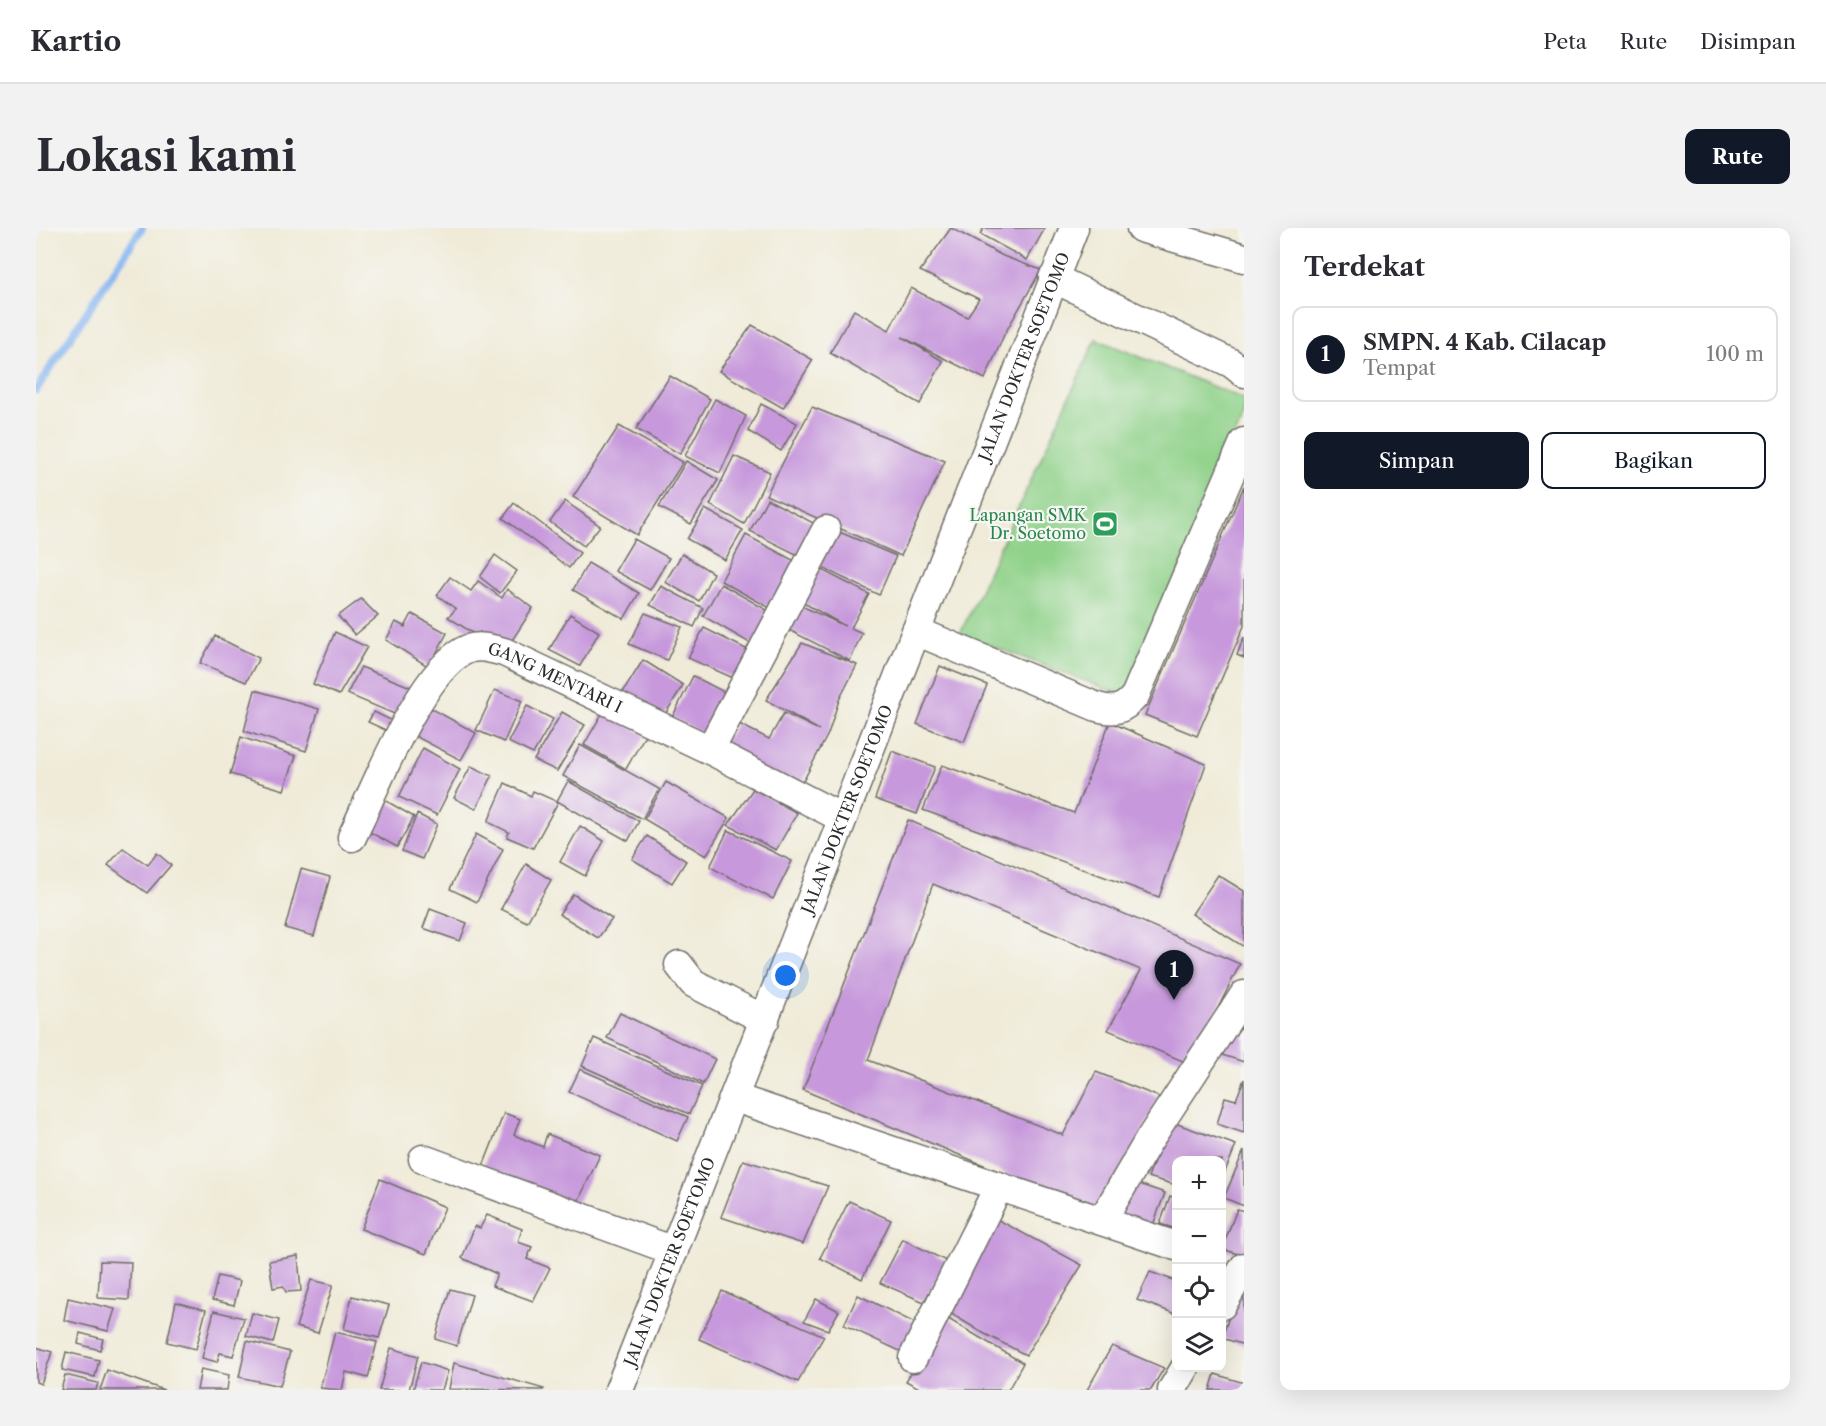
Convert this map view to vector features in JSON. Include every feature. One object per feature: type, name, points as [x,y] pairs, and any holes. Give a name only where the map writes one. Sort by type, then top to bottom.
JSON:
[{"type":"street","name":"JALAN DOKTER SOETOMO","points":[[620,1390],[1074,228]]},
{"type":"street","points":[[1141,228],[1244,258]]},
{"type":"street","points":[[1053,278],[1231,363],[1244,373]]},
{"type":"street","points":[[916,631],[1097,707],[1113,711],[1125,707],[1135,696],[1244,442]]},
{"type":"street","points":[[710,750],[826,530]]},
{"type":"street","name":"GANG MENTARI I","points":[[352,837],[402,732],[434,677],[449,662],[467,650],[484,646],[504,652],[710,750],[842,818]]},
{"type":"street","points":[[679,965],[693,983],[765,1020]]},
{"type":"street","points":[[1102,1221],[1185,1083],[1244,995]]},
{"type":"street","points":[[735,1098],[1172,1245]]},
{"type":"street","points":[[423,1159],[674,1251]]},
{"type":"street","points":[[913,1358],[999,1186]]},
{"type":"street","points":[[1226,1260],[1244,1266],[1226,1297]]},
{"type":"street","points":[[1172,1390],[1183,1372]]},
{"type":"green space","name":"Lapangan SMK Dr. Soetomo","points":[[1096,339],[1244,399],[1244,414],[1128,697],[960,634]]},
{"type":"building","points":[[951,228],[1003,256],[1041,270],[1004,335],[985,379],[902,337],[943,361],[920,404],[830,353],[854,310],[889,330],[911,288],[967,317],[979,299],[920,271]]},
{"type":"building","points":[[984,228],[1045,228],[1027,260],[980,234]]},
{"type":"building","points":[[752,325],[813,360],[783,408],[719,371]]},
{"type":"building","points":[[670,376],[710,399],[680,454],[636,429]]},
{"type":"building","points":[[715,399],[746,416],[720,473],[685,456]]},
{"type":"building","points":[[761,404],[797,423],[781,451],[748,431]]},
{"type":"building","points":[[812,407],[945,461],[901,556],[766,495]]},
{"type":"building","points":[[619,426],[683,462],[637,535],[573,497]]},
{"type":"building","points":[[734,456],[770,472],[744,524],[710,505]]},
{"type":"building","points":[[686,461],[718,480],[691,524],[659,507]]},
{"type":"building","points":[[1244,486],[1244,626],[1197,736],[1145,715]]},
{"type":"building","points":[[767,499],[823,528],[806,559],[750,531]]},
{"type":"building","points":[[565,501],[600,526],[584,546],[550,522]]},
{"type":"building","points":[[514,503],[580,553],[569,568],[503,518]]},
{"type":"building","points":[[705,509],[743,530],[725,560],[687,539]]},
{"type":"building","points":[[830,528],[896,556],[879,595],[812,563]]},
{"type":"building","points":[[746,535],[804,566],[779,613],[721,581]]},
{"type":"building","points":[[634,539],[669,558],[650,590],[615,571]]},
{"type":"building","points":[[682,554],[713,573],[699,601],[665,582]]},
{"type":"building","points":[[495,555],[517,571],[500,593],[480,577]]},
{"type":"building","points":[[588,563],[639,593],[624,619],[573,590]]},
{"type":"building","points":[[814,566],[869,594],[851,628],[862,633],[850,661],[781,626],[793,602],[845,626],[795,598]]},
{"type":"building","points":[[450,577],[471,591],[478,581],[502,598],[507,589],[533,608],[507,648],[480,632],[477,636],[448,617],[456,609],[437,595]]},
{"type":"building","points":[[721,584],[774,614],[755,646],[703,616]]},
{"type":"building","points":[[661,586],[703,608],[694,627],[650,605]]},
{"type":"building","points":[[361,599],[378,616],[355,635],[338,616]]},
{"type":"building","points":[[645,613],[682,627],[667,660],[629,644]]},
{"type":"building","points":[[412,614],[447,633],[429,667],[386,640],[396,622],[405,627]]},
{"type":"building","points":[[570,614],[599,632],[580,666],[549,650]]},
{"type":"building","points":[[704,628],[756,654],[740,681],[688,658]]},
{"type":"building","points":[[335,632],[367,647],[339,695],[313,684]]},
{"type":"building","points":[[215,636],[259,658],[246,682],[200,663]]},
{"type":"building","points":[[1244,637],[1244,658],[1237,655]]},
{"type":"building","points":[[802,643],[857,665],[839,700],[828,734],[799,789],[719,749],[737,723],[769,739],[784,713],[819,730],[766,700]]},
{"type":"building","points":[[643,660],[683,685],[661,721],[620,697]]},
{"type":"building","points":[[940,666],[987,685],[964,742],[917,724]]},
{"type":"building","points":[[361,667],[413,688],[399,716],[347,694]]},
{"type":"building","points":[[693,676],[734,697],[713,738],[672,718]]},
{"type":"building","points":[[255,690],[319,709],[306,751],[244,731]]},
{"type":"building","points":[[495,690],[522,701],[504,742],[476,730]]},
{"type":"building","points":[[425,705],[476,733],[461,760],[411,734]]},
{"type":"building","points":[[527,706],[553,719],[533,754],[508,742]]},
{"type":"building","points":[[374,712],[397,723],[392,733],[368,722]]},
{"type":"building","points":[[562,712],[585,725],[557,771],[534,760]]},
{"type":"building","points":[[603,712],[645,735],[626,769],[584,745]]},
{"type":"building","points":[[1110,722],[1206,764],[1159,897],[923,810],[942,765],[1074,813]]},
{"type":"building","points":[[241,737],[296,756],[284,790],[230,774]]},
{"type":"building","points":[[580,745],[659,789],[642,819],[563,776]]},
{"type":"building","points":[[423,748],[460,769],[437,815],[399,797]]},
{"type":"building","points":[[892,751],[935,767],[917,814],[875,799]]},
{"type":"building","points":[[471,766],[492,776],[476,809],[454,798]]},
{"type":"building","points":[[568,781],[639,821],[628,841],[557,801]]},
{"type":"building","points":[[666,782],[729,818],[706,856],[644,819]]},
{"type":"building","points":[[505,783],[531,796],[533,791],[558,802],[533,848],[507,837],[509,832],[488,822]]},
{"type":"building","points":[[753,789],[797,813],[776,850],[728,825]]},
{"type":"building","points":[[383,799],[414,817],[397,847],[364,829]]},
{"type":"building","points":[[417,814],[437,824],[422,859],[402,851]]},
{"type":"building","points":[[908,820],[1240,964],[1190,1064],[1108,1030],[1141,970],[933,884],[868,1060],[1063,1135],[1096,1072],[1159,1097],[1102,1214],[803,1090]]},
{"type":"building","points":[[580,826],[604,841],[585,876],[560,862]]},
{"type":"building","points":[[728,830],[792,861],[773,899],[710,867]]},
{"type":"building","points":[[476,834],[503,849],[477,902],[450,889]]},
{"type":"building","points":[[647,836],[686,861],[672,883],[632,859]]},
{"type":"building","points":[[123,848],[148,865],[157,853],[171,865],[147,893],[108,865]]},
{"type":"building","points":[[526,864],[551,880],[527,922],[501,909]]},
{"type":"building","points":[[301,869],[330,877],[314,936],[285,928]]},
{"type":"building","points":[[1218,875],[1244,891],[1244,947],[1192,914]]},
{"type":"building","points":[[573,894],[612,919],[598,938],[559,914]]},
{"type":"building","points":[[430,909],[467,923],[460,941],[423,928]]},
{"type":"building","points":[[620,1013],[715,1059],[703,1084],[607,1038]]},
{"type":"building","points":[[1230,1026],[1244,1029],[1244,1062],[1219,1054]]},
{"type":"building","points":[[594,1038],[702,1086],[689,1114],[582,1066]]},
{"type":"building","points":[[580,1069],[688,1117],[677,1141],[569,1092]]},
{"type":"building","points":[[1244,1079],[1244,1133],[1217,1124],[1225,1097],[1236,1100]]},
{"type":"building","points":[[504,1113],[520,1119],[514,1135],[543,1147],[547,1134],[600,1155],[575,1208],[480,1174]]},
{"type":"building","points":[[1169,1121],[1236,1145],[1226,1169],[1226,1156],[1172,1156],[1172,1184],[1148,1177]]},
{"type":"building","points":[[1244,1150],[1244,1206],[1226,1199],[1226,1193]]},
{"type":"building","points":[[743,1160],[828,1186],[803,1244],[721,1217]]},
{"type":"building","points":[[380,1179],[445,1207],[426,1254],[361,1229]]},
{"type":"building","points":[[1133,1182],[1165,1193],[1153,1225],[1121,1215]]},
{"type":"building","points":[[1170,1196],[1172,1197],[1172,1228],[1160,1224]]},
{"type":"building","points":[[849,1201],[891,1220],[862,1279],[820,1258]]},
{"type":"building","points":[[1237,1209],[1244,1211],[1244,1256],[1226,1250],[1226,1238]]},
{"type":"building","points":[[487,1215],[522,1229],[518,1242],[532,1247],[527,1259],[550,1268],[533,1301],[492,1286],[497,1274],[462,1258],[475,1226],[480,1228]]},
{"type":"building","points":[[993,1217],[1082,1265],[1026,1355],[945,1310]]},
{"type":"building","points":[[903,1239],[946,1261],[924,1302],[880,1283]]},
{"type":"building","points":[[298,1256],[301,1291],[286,1292],[283,1286],[273,1288],[269,1261]]},
{"type":"building","points":[[100,1261],[131,1262],[129,1300],[98,1298]]},
{"type":"building","points":[[1150,1272],[1172,1280],[1172,1313],[1137,1300]]},
{"type":"building","points":[[218,1276],[240,1281],[234,1305],[212,1300]]},
{"type":"building","points":[[311,1280],[333,1285],[318,1333],[296,1327]]},
{"type":"building","points":[[450,1289],[472,1295],[457,1346],[435,1339]]},
{"type":"building","points":[[722,1291],[824,1336],[798,1382],[699,1339]]},
{"type":"building","points":[[858,1295],[915,1323],[902,1352],[844,1325]]},
{"type":"building","points":[[1236,1295],[1244,1297],[1244,1345],[1226,1339],[1226,1326]]},
{"type":"building","points":[[352,1296],[389,1305],[379,1338],[344,1329]]},
{"type":"building","points":[[68,1298],[115,1309],[108,1331],[64,1320]]},
{"type":"building","points":[[816,1299],[839,1311],[828,1330],[804,1321]]},
{"type":"building","points":[[176,1302],[206,1310],[196,1349],[167,1342]]},
{"type":"building","points":[[214,1311],[244,1318],[233,1356],[220,1353],[217,1362],[202,1358]]},
{"type":"building","points":[[252,1313],[279,1320],[273,1343],[246,1336]]},
{"type":"building","points":[[945,1317],[1023,1363],[1008,1390],[923,1390],[906,1381]]},
{"type":"building","points":[[335,1332],[377,1342],[368,1378],[346,1372],[342,1390],[320,1388]]},
{"type":"building","points":[[80,1333],[103,1339],[100,1350],[78,1344]]},
{"type":"building","points":[[247,1341],[290,1352],[280,1386],[239,1377]]},
{"type":"building","points":[[1112,1346],[1164,1368],[1151,1390],[1087,1390]]},
{"type":"building","points":[[36,1347],[52,1352],[41,1384],[36,1382]]},
{"type":"building","points":[[391,1348],[418,1356],[409,1390],[379,1390]]},
{"type":"building","points":[[66,1352],[99,1360],[95,1377],[62,1370]]},
{"type":"building","points":[[421,1362],[448,1371],[442,1390],[413,1390]]},
{"type":"building","points":[[454,1363],[544,1389],[449,1389]]},
{"type":"building","points":[[201,1369],[229,1375],[227,1390],[197,1390]]},
{"type":"building","points":[[107,1370],[164,1390],[100,1390]]},
{"type":"building","points":[[1215,1374],[1244,1383],[1244,1390],[1210,1390]]},
{"type":"building","points":[[65,1375],[98,1383],[96,1390],[61,1390]]},
{"type":"waterway","points":[[36,390],[142,228]]},
{"type":"place","name":"Lapangan SMK Dr. Soetomo","points":[[1105,524]]},
{"type":"place","name":"SMPN. 4 Kab. Cilacap","points":[[1174,1000]]}]
